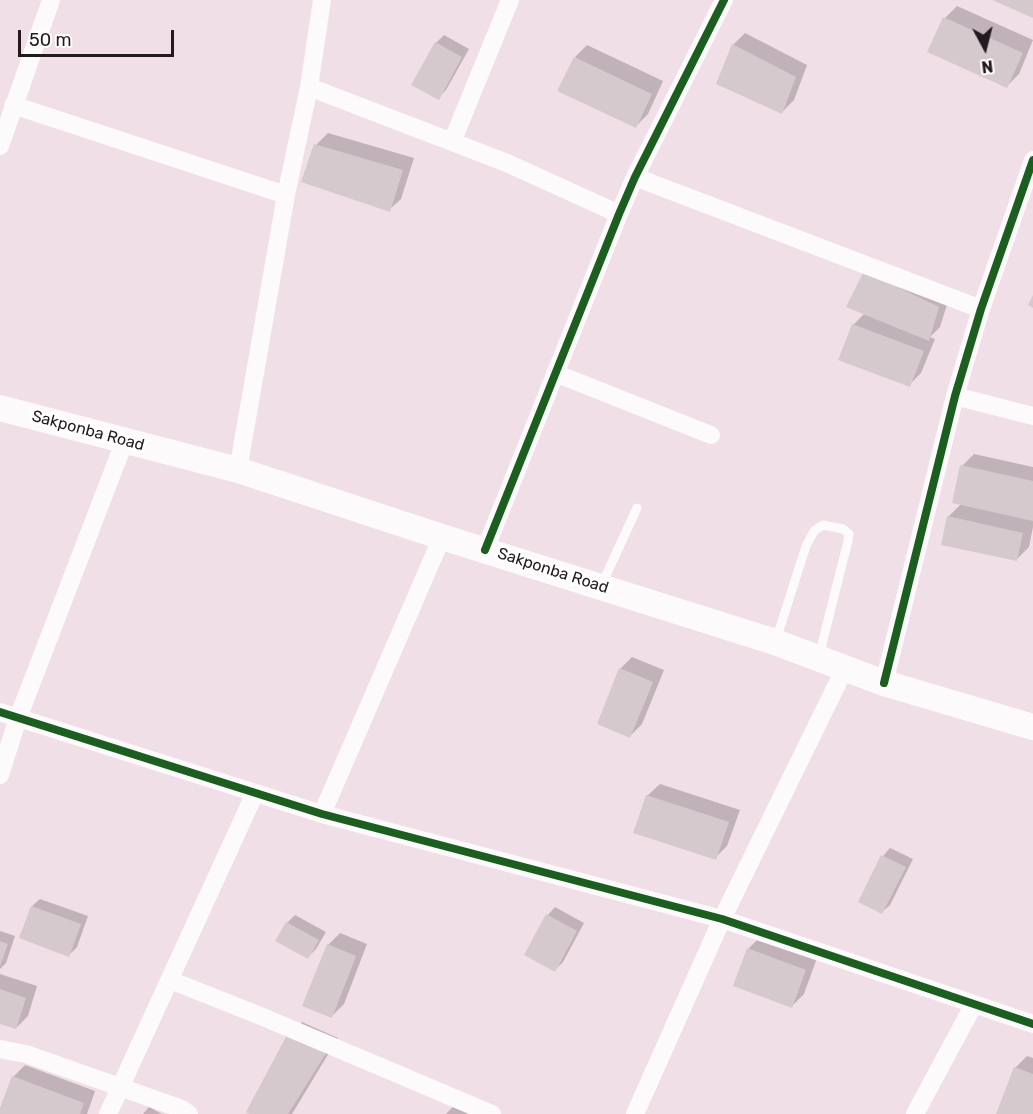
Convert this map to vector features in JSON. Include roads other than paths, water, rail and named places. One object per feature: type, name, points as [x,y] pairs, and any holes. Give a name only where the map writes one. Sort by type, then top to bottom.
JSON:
[{"type":"main road","name":"Sakponba Road","points":[[0,408],[238,470],[775,642],[884,683],[1033,727]]},
{"type":"street","points":[[0,146],[51,0]]},
{"type":"street","points":[[238,470],[286,195],[309,87],[322,0]]},
{"type":"street","points":[[452,142],[510,0]]},
{"type":"street","points":[[485,550],[635,177],[724,0]]},
{"type":"street","points":[[309,87],[507,163],[619,214]]},
{"type":"street","points":[[13,105],[286,195]]},
{"type":"street","points":[[884,683],[956,396],[981,309],[1033,160]]},
{"type":"street","points":[[635,177],[981,309]]},
{"type":"street","points":[[555,373],[711,435]]},
{"type":"street","points":[[956,396],[1033,416]]},
{"type":"street","points":[[0,775],[18,718],[125,440]]},
{"type":"street","points":[[322,814],[442,537]]},
{"type":"street","points":[[635,1114],[723,919],[845,668]]},
{"type":"street","points":[[0,712],[322,814],[723,919],[1033,1024]]},
{"type":"street","points":[[108,1114],[255,793]]},
{"type":"street","points":[[170,980],[274,1021],[492,1114]]},
{"type":"street","points":[[915,1114],[974,1004]]},
{"type":"street","points":[[0,1049],[26,1054],[182,1109],[189,1114]]},
{"type":"lane","points":[[601,587],[637,508]]},
{"type":"lane","points":[[775,642],[806,546],[814,531],[823,525],[843,529],[849,534],[848,541],[818,658]]}]
